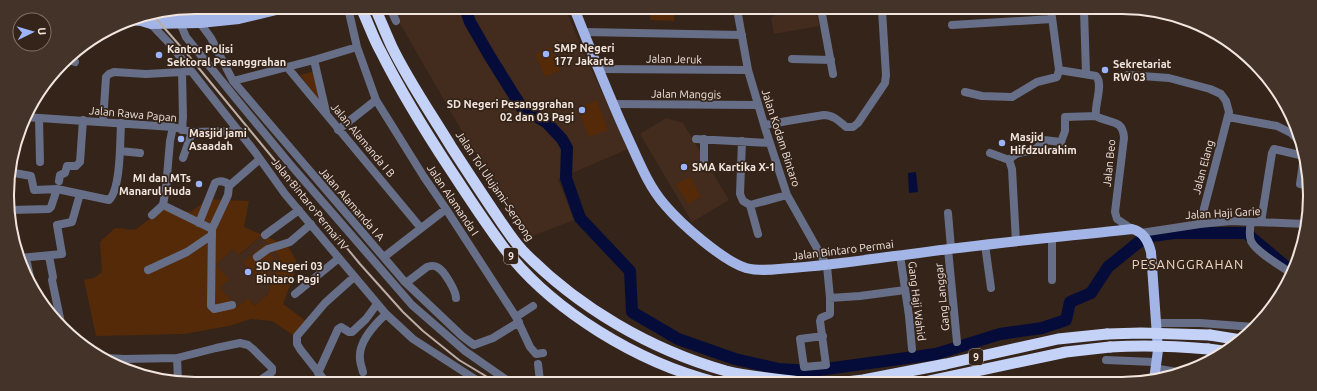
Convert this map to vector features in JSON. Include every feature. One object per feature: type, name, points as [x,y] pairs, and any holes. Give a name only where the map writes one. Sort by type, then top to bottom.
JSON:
[{"type":"highway","name":"9","points":[[364,14],[380,51],[417,116],[457,180],[505,249],[529,276],[570,311],[600,332],[673,368],[700,377]]},
{"type":"highway","name":"Jalan Tol Ulujami–Serpong","points":[[378,14],[392,47],[440,128],[477,187],[522,250],[555,281],[581,302],[661,348],[684,358],[727,371],[760,377]]},
{"type":"highway","name":"9","points":[[879,377],[1058,339],[1107,334],[1141,333],[1210,335],[1233,339]]},
{"type":"highway","name":"9","points":[[948,377],[1066,352],[1110,347],[1162,346],[1216,350]]},
{"type":"main road","points":[[165,17],[203,14]]},
{"type":"main road","points":[[180,16],[197,23],[239,19],[260,14]]},
{"type":"main road","name":"Jalan Bintaro Permai","points":[[576,14],[638,162],[651,186],[661,200],[710,247],[745,268],[762,270],[827,266],[900,255],[1052,238],[1141,235]]},
{"type":"main road","points":[[1141,235],[1151,252],[1157,322],[1157,359],[1155,374]]},
{"type":"street","name":"Jalan Alamanda I","points":[[349,14],[356,47],[376,100],[424,177],[517,319],[533,351],[536,354],[543,353]]},
{"type":"street","points":[[393,14],[396,21]]},
{"type":"street","name":"Jalan Kodam Bintaro","points":[[738,14],[748,70],[787,195],[827,266]]},
{"type":"street","points":[[822,14],[834,74]]},
{"type":"street","points":[[765,125],[824,115],[829,115],[835,118],[846,127],[853,126],[858,123],[883,87],[886,75],[882,14]]},
{"type":"street","points":[[1051,14],[1058,73]]},
{"type":"street","points":[[1084,14],[1086,73]]},
{"type":"street","points":[[180,16],[189,42],[289,163],[412,305],[464,351],[502,377]]},
{"type":"street","name":"Jalan Bintaro Permai IV","points":[[155,18],[186,71],[239,131],[285,194],[377,304],[412,339],[467,377]]},
{"type":"street","points":[[952,25],[1052,19]]},
{"type":"street","name":"Jalan Alamanda I A","points":[[197,23],[211,38],[233,81],[406,283],[462,336],[472,344],[477,344],[493,338],[517,319]]},
{"type":"street","points":[[584,32],[742,35]]},
{"type":"street","points":[[233,81],[314,60],[356,47]]},
{"type":"street","points":[[792,59],[831,60]]},
{"type":"street","points":[[314,60],[327,115]]},
{"type":"street","name":"Jalan Alamanda I B","points":[[287,67],[420,227]]},
{"type":"street","name":"Jalan Jeruk","points":[[599,69],[748,70]]},
{"type":"street","points":[[103,122],[106,77],[109,74],[114,72],[146,74],[186,71],[182,130]]},
{"type":"street","points":[[965,92],[982,96],[1012,97],[1037,82],[1058,73],[1086,73],[1096,76],[1099,81],[1096,116],[1065,117],[1065,131],[1061,142],[1044,140],[1037,148],[1016,154],[1009,160]]},
{"type":"street","points":[[1128,75],[1169,78],[1210,89],[1221,94],[1226,101],[1230,110],[1228,117],[1277,126],[1291,133]]},
{"type":"street","points":[[338,130],[376,100]]},
{"type":"street","name":"Jalan Manggis","points":[[613,104],[758,106]]},
{"type":"street","name":"Jalan Beo","points":[[1096,116],[1117,123],[1122,130],[1124,138],[1115,212],[1117,219],[1141,235]]},
{"type":"street","name":"Jalan Rawa Papan","points":[[32,117],[173,127],[192,132],[239,131]]},
{"type":"street","name":"Jalan Elang","points":[[1200,224],[1228,117]]},
{"type":"street","points":[[39,118],[40,162]]},
{"type":"street","points":[[14,210],[49,209],[51,207],[60,175],[65,173],[67,166],[76,166],[80,162],[83,120]]},
{"type":"street","points":[[16,173],[31,176],[34,190],[58,185],[80,194],[108,200],[110,199],[116,186],[120,151],[121,123]]},
{"type":"street","points":[[152,215],[163,205],[173,127]]},
{"type":"street","points":[[183,158],[192,132]]},
{"type":"street","points":[[704,166],[700,139],[770,143]]},
{"type":"street","points":[[742,141],[740,194],[743,200],[750,205],[758,234]]},
{"type":"street","points":[[1261,222],[1272,153],[1274,150],[1299,155]]},
{"type":"street","points":[[120,151],[140,153]]},
{"type":"street","points":[[990,153],[1009,160]]},
{"type":"street","points":[[232,305],[214,309],[210,306],[212,232],[228,195],[230,186],[260,159]]},
{"type":"street","points":[[1009,160],[1013,180],[1016,242]]},
{"type":"street","points":[[1301,174],[1300,184],[1303,184]]},
{"type":"street","points":[[199,223],[215,183],[225,182],[230,186]]},
{"type":"street","points":[[25,258],[62,254],[57,225],[72,222],[80,194]]},
{"type":"street","points":[[750,205],[787,195]]},
{"type":"street","points":[[163,205],[199,223],[212,232]]},
{"type":"street","points":[[384,257],[420,227],[446,209]]},
{"type":"street","points":[[265,235],[299,210]]},
{"type":"street","name":"Gang Langgar","points":[[948,213],[949,249],[957,342]]},
{"type":"street","name":"Jalan Haji Garie","points":[[1141,235],[1200,224],[1250,225],[1261,222],[1301,223]]},
{"type":"street","points":[[257,257],[268,248],[290,242],[311,224]]},
{"type":"street","points":[[1250,225],[1250,239],[1254,245],[1287,270]]},
{"type":"street","points":[[148,270],[188,252],[212,232]]},
{"type":"street","points":[[1052,238],[1052,280]]},
{"type":"street","points":[[984,245],[991,288]]},
{"type":"street","name":"Gang Haji Wahid","points":[[900,255],[909,316],[912,349]]},
{"type":"street","points":[[49,256],[59,315]]},
{"type":"street","points":[[295,294],[339,258]]},
{"type":"street","points":[[823,336],[800,339],[804,368],[826,365],[823,336],[821,319],[830,314],[827,266]]},
{"type":"street","points":[[406,283],[427,267],[437,267],[442,271],[455,291],[456,298]]},
{"type":"street","points":[[322,377],[297,344],[297,336],[325,303],[354,277]]},
{"type":"street","points":[[830,298],[860,296],[904,290]]},
{"type":"street","points":[[318,373],[338,329],[341,327],[349,332],[352,332],[366,319],[377,304]]},
{"type":"street","points":[[517,319],[533,306]]},
{"type":"street","points":[[362,372],[359,358],[361,346],[366,336],[386,314]]},
{"type":"street","points":[[1157,322],[1247,326]]},
{"type":"street","points":[[126,363],[177,358],[240,343],[246,344],[253,349],[273,369],[272,372],[264,377]]},
{"type":"street","points":[[177,358],[178,376]]},
{"type":"street","points":[[1157,359],[1157,374]]},
{"type":"street","points":[[1152,374],[1157,359]]},
{"type":"street","points":[[1106,360],[1157,359],[1175,369]]},
{"type":"street","points":[[538,364],[540,377]]},
{"type":"shaded area","points":[[394,14],[568,14],[628,149],[558,179],[574,220],[530,237],[463,133]]},
{"type":"shaded area","points":[[651,14],[675,14],[674,21],[650,20]]},
{"type":"shaded area","points":[[775,14],[817,14],[819,26],[774,34],[771,17],[775,16]]},
{"type":"shaded area","points":[[550,47],[561,70],[545,77],[535,54]]},
{"type":"shaded area","points":[[319,70],[328,112],[300,75]]},
{"type":"shaded area","points":[[597,100],[608,130],[589,137],[577,108]]},
{"type":"shaded area","name":"SMA Kartika X-1","points":[[666,118],[683,123],[729,200],[692,222],[640,134]]},
{"type":"shaded area","points":[[916,172],[918,192],[909,193],[908,173]]},
{"type":"shaded area","points":[[690,177],[701,196],[688,204],[676,184]]},
{"type":"shaded area","points":[[208,199],[249,201],[244,227],[288,246],[298,264],[283,304],[306,321],[293,335],[272,321],[251,319],[229,326],[184,334],[96,336],[84,280],[94,278],[102,272],[100,242],[115,228],[135,230],[164,208],[191,212]],"holes":[[[261,236],[279,257],[268,294],[255,306],[248,298],[238,307],[220,288],[229,279],[216,265],[233,249],[239,255]]]},
{"type":"shaded area","name":"SD Negeri 03 Bintaro Pagi","points":[[261,236],[279,257],[268,294],[255,306],[248,298],[238,307],[220,288],[216,265],[233,249],[240,255]]},
{"type":"shaded area","points":[[264,244],[275,258],[265,268],[270,274],[261,282],[243,263]]},
{"type":"waterway","points":[[467,14],[470,22],[489,55],[522,108],[546,122],[562,139],[567,148],[566,178],[580,218],[630,271],[632,312],[678,339],[735,359],[779,369],[811,371],[936,354],[1000,334],[1042,328],[1066,320],[1070,302],[1091,293],[1108,267],[1145,237],[1174,233],[1246,233],[1288,267]]},
{"type":"railway","points":[[156,18],[188,55],[360,264],[403,312],[423,331],[459,360],[487,377]]},
{"type":"place","name":"SMP Negeri 177 Jakarta","points":[[546,54]]},
{"type":"place","name":"Kantor Polisi Sektoral Pesanggrahan","points":[[159,55]]},
{"type":"place","name":"Sekretariat RW 03","points":[[1105,70]]},
{"type":"place","name":"SD Negeri Pesanggrahan 02 dan 03 Pagi","points":[[582,110]]},
{"type":"place","name":"Masjid jami Asaadah","points":[[181,139]]},
{"type":"place","name":"Masjid Hifdzulrahim","points":[[1002,143]]},
{"type":"place","name":"SMA Kartika X-1","points":[[684,167]]},
{"type":"place","name":"MI dan MTs Manarul Huda","points":[[199,184]]},
{"type":"place","name":"SD Negeri 03 Bintaro Pagi","points":[[248,272]]},
{"type":"district","name":"PESANGGRAHAN","points":[[1188,264]]}]
